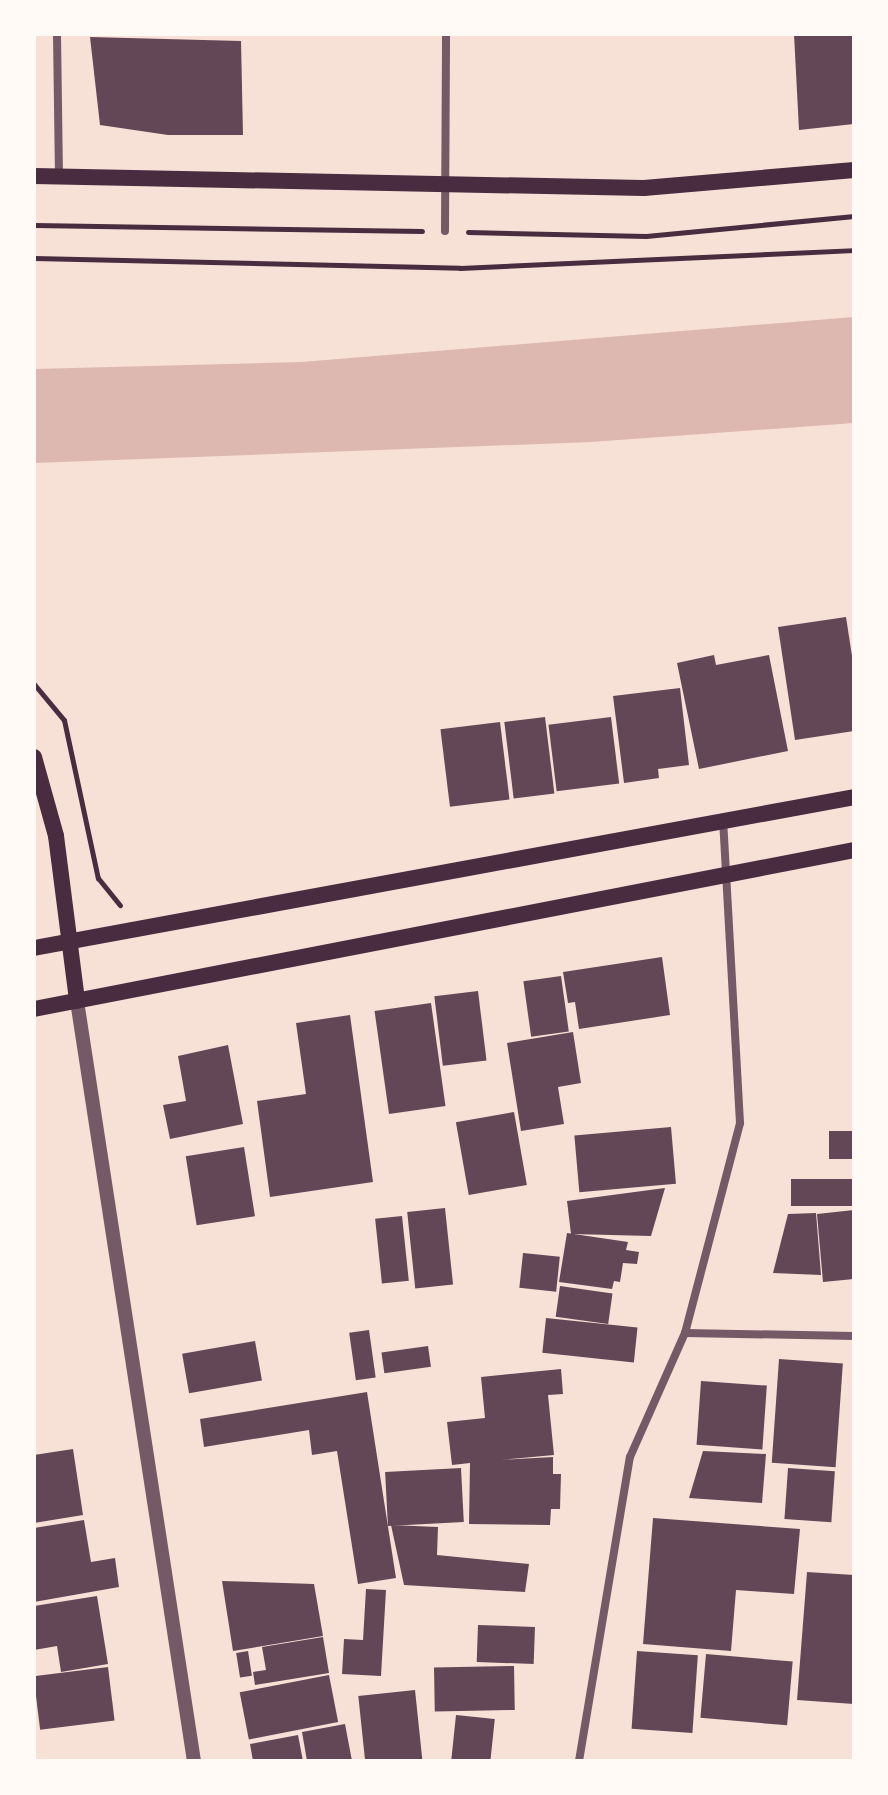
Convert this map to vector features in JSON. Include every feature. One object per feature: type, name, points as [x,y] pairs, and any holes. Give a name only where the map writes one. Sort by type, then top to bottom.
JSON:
[{"type":"main road","points":[[34,176],[644,188],[854,170]]},
{"type":"main road","points":[[34,757],[56,836],[77,1001]]},
{"type":"main road","points":[[34,948],[854,797]]},
{"type":"main road","points":[[34,1009],[854,850]]},
{"type":"street","points":[[57,34],[59,177]]},
{"type":"street","points":[[445,231],[446,34]]},
{"type":"street","points":[[579,1761],[630,1457],[685,1333],[740,1123],[723,823]]},
{"type":"street","points":[[77,1001],[194,1761]]},
{"type":"street","points":[[685,1333],[854,1336]]},
{"type":"path","points":[[34,258],[460,268],[854,250]]},
{"type":"path","points":[[34,684],[64,720],[98,878],[139,929]]},
{"type":"shaded area","points":[[854,317],[854,423],[591,442],[34,463],[34,369],[301,362]]},
{"type":"building","points":[[794,34],[854,34],[854,124],[799,130]]},
{"type":"building","points":[[90,37],[241,41],[243,135],[168,135],[100,125]]},
{"type":"building","points":[[846,617],[854,669],[854,731],[795,740],[778,627]]},
{"type":"building","points":[[714,655],[716,665],[769,655],[788,751],[699,769],[677,663]]},
{"type":"building","points":[[680,688],[689,765],[658,769],[659,778],[624,783],[613,696]]},
{"type":"building","points":[[545,717],[554,793],[514,798],[504,722]]},
{"type":"building","points":[[611,717],[619,784],[557,791],[548,725]]},
{"type":"building","points":[[500,722],[510,799],[450,807],[440,729]]},
{"type":"building","points":[[662,957],[670,1015],[579,1029],[575,1002],[568,1003],[563,972]]},
{"type":"building","points":[[561,976],[569,1031],[531,1037],[523,981]]},
{"type":"building","points":[[478,991],[487,1060],[443,1066],[434,996]]},
{"type":"building","points":[[431,1003],[445,1106],[389,1114],[375,1011]]},
{"type":"building","points":[[350,1015],[373,1182],[270,1197],[257,1101],[306,1094],[296,1023]]},
{"type":"building","points":[[573,1032],[581,1083],[558,1087],[564,1124],[521,1131],[507,1043]]},
{"type":"building","points":[[228,1045],[243,1124],[170,1139],[163,1105],[186,1101],[178,1056]]},
{"type":"building","points":[[514,1112],[527,1185],[469,1195],[456,1122]]},
{"type":"building","points":[[671,1127],[676,1184],[579,1192],[574,1135]]},
{"type":"building","points":[[829,1131],[854,1131],[854,1159],[829,1159]]},
{"type":"building","points":[[244,1147],[255,1216],[197,1225],[186,1156]]},
{"type":"building","points":[[791,1179],[854,1179],[854,1206],[791,1206]]},
{"type":"building","points":[[665,1188],[651,1236],[571,1234],[567,1201]]},
{"type":"building","points":[[445,1208],[453,1285],[415,1289],[407,1212]]},
{"type":"building","points":[[854,1210],[854,1279],[823,1282],[817,1214]]},
{"type":"building","points":[[816,1213],[821,1275],[773,1273],[788,1214]]},
{"type":"building","points":[[402,1216],[409,1281],[382,1283],[375,1219]]},
{"type":"building","points":[[567,1233],[628,1242],[626,1250],[639,1252],[637,1264],[623,1263],[620,1282],[614,1281],[612,1289],[559,1282]]},
{"type":"building","points":[[523,1253],[560,1257],[556,1292],[519,1288]]},
{"type":"building","points":[[560,1286],[612,1293],[608,1324],[556,1317]]},
{"type":"building","points":[[546,1318],[637,1328],[634,1362],[542,1353]]},
{"type":"building","points":[[369,1330],[376,1378],[356,1380],[349,1333]]},
{"type":"building","points":[[255,1341],[262,1380],[189,1393],[182,1354]]},
{"type":"building","points":[[428,1346],[431,1367],[384,1373],[381,1353]]},
{"type":"building","points":[[779,1359],[843,1363],[836,1467],[772,1463]]},
{"type":"building","points":[[561,1369],[563,1394],[548,1395],[554,1455],[501,1460],[553,1457],[553,1474],[561,1474],[560,1509],[551,1509],[550,1525],[469,1524],[470,1463],[452,1465],[447,1422],[485,1418],[481,1377]]},
{"type":"building","points":[[701,1381],[767,1386],[762,1449],[697,1445]]},
{"type":"building","points":[[367,1392],[396,1578],[358,1584],[337,1451],[312,1455],[309,1430],[204,1447],[200,1419]]},
{"type":"building","points":[[73,1449],[83,1515],[34,1523],[34,1455]]},
{"type":"building","points":[[703,1451],[766,1454],[762,1503],[689,1498]]},
{"type":"building","points":[[461,1468],[464,1522],[388,1526],[385,1472]]},
{"type":"building","points":[[788,1468],[835,1471],[831,1522],[784,1519]]},
{"type":"building","points":[[653,1518],[800,1529],[794,1594],[736,1590],[731,1651],[643,1644]]},
{"type":"building","points":[[84,1520],[91,1562],[115,1558],[119,1587],[34,1602],[34,1528]]},
{"type":"building","points":[[391,1525],[438,1527],[437,1555],[529,1564],[525,1592],[404,1585]]},
{"type":"building","points":[[807,1572],[854,1575],[854,1704],[797,1700]]},
{"type":"building","points":[[222,1581],[314,1584],[323,1636],[233,1651]]},
{"type":"building","points":[[366,1589],[386,1590],[381,1676],[342,1674],[344,1639],[363,1640]]},
{"type":"building","points":[[97,1596],[108,1664],[61,1672],[57,1646],[34,1650],[34,1606]]},
{"type":"building","points":[[478,1625],[535,1627],[534,1664],[477,1662]]},
{"type":"building","points":[[323,1637],[329,1673],[255,1685],[253,1672],[266,1670],[262,1647]]},
{"type":"building","points":[[248,1651],[252,1676],[240,1678],[236,1653]]},
{"type":"building","points":[[637,1651],[698,1655],[692,1733],[632,1729]]},
{"type":"building","points":[[706,1654],[793,1662],[787,1725],[700,1718]]},
{"type":"building","points":[[514,1666],[515,1710],[435,1711],[434,1667]]},
{"type":"building","points":[[108,1667],[115,1721],[40,1730],[34,1676]]},
{"type":"building","points":[[329,1675],[338,1722],[249,1739],[240,1692]]},
{"type":"building","points":[[415,1690],[422,1761],[365,1761],[358,1696]]},
{"type":"building","points":[[456,1715],[495,1719],[490,1761],[451,1761]]},
{"type":"building","points":[[345,1724],[352,1761],[307,1761],[302,1732]]},
{"type":"building","points":[[298,1735],[303,1761],[253,1761],[250,1744]]}]
